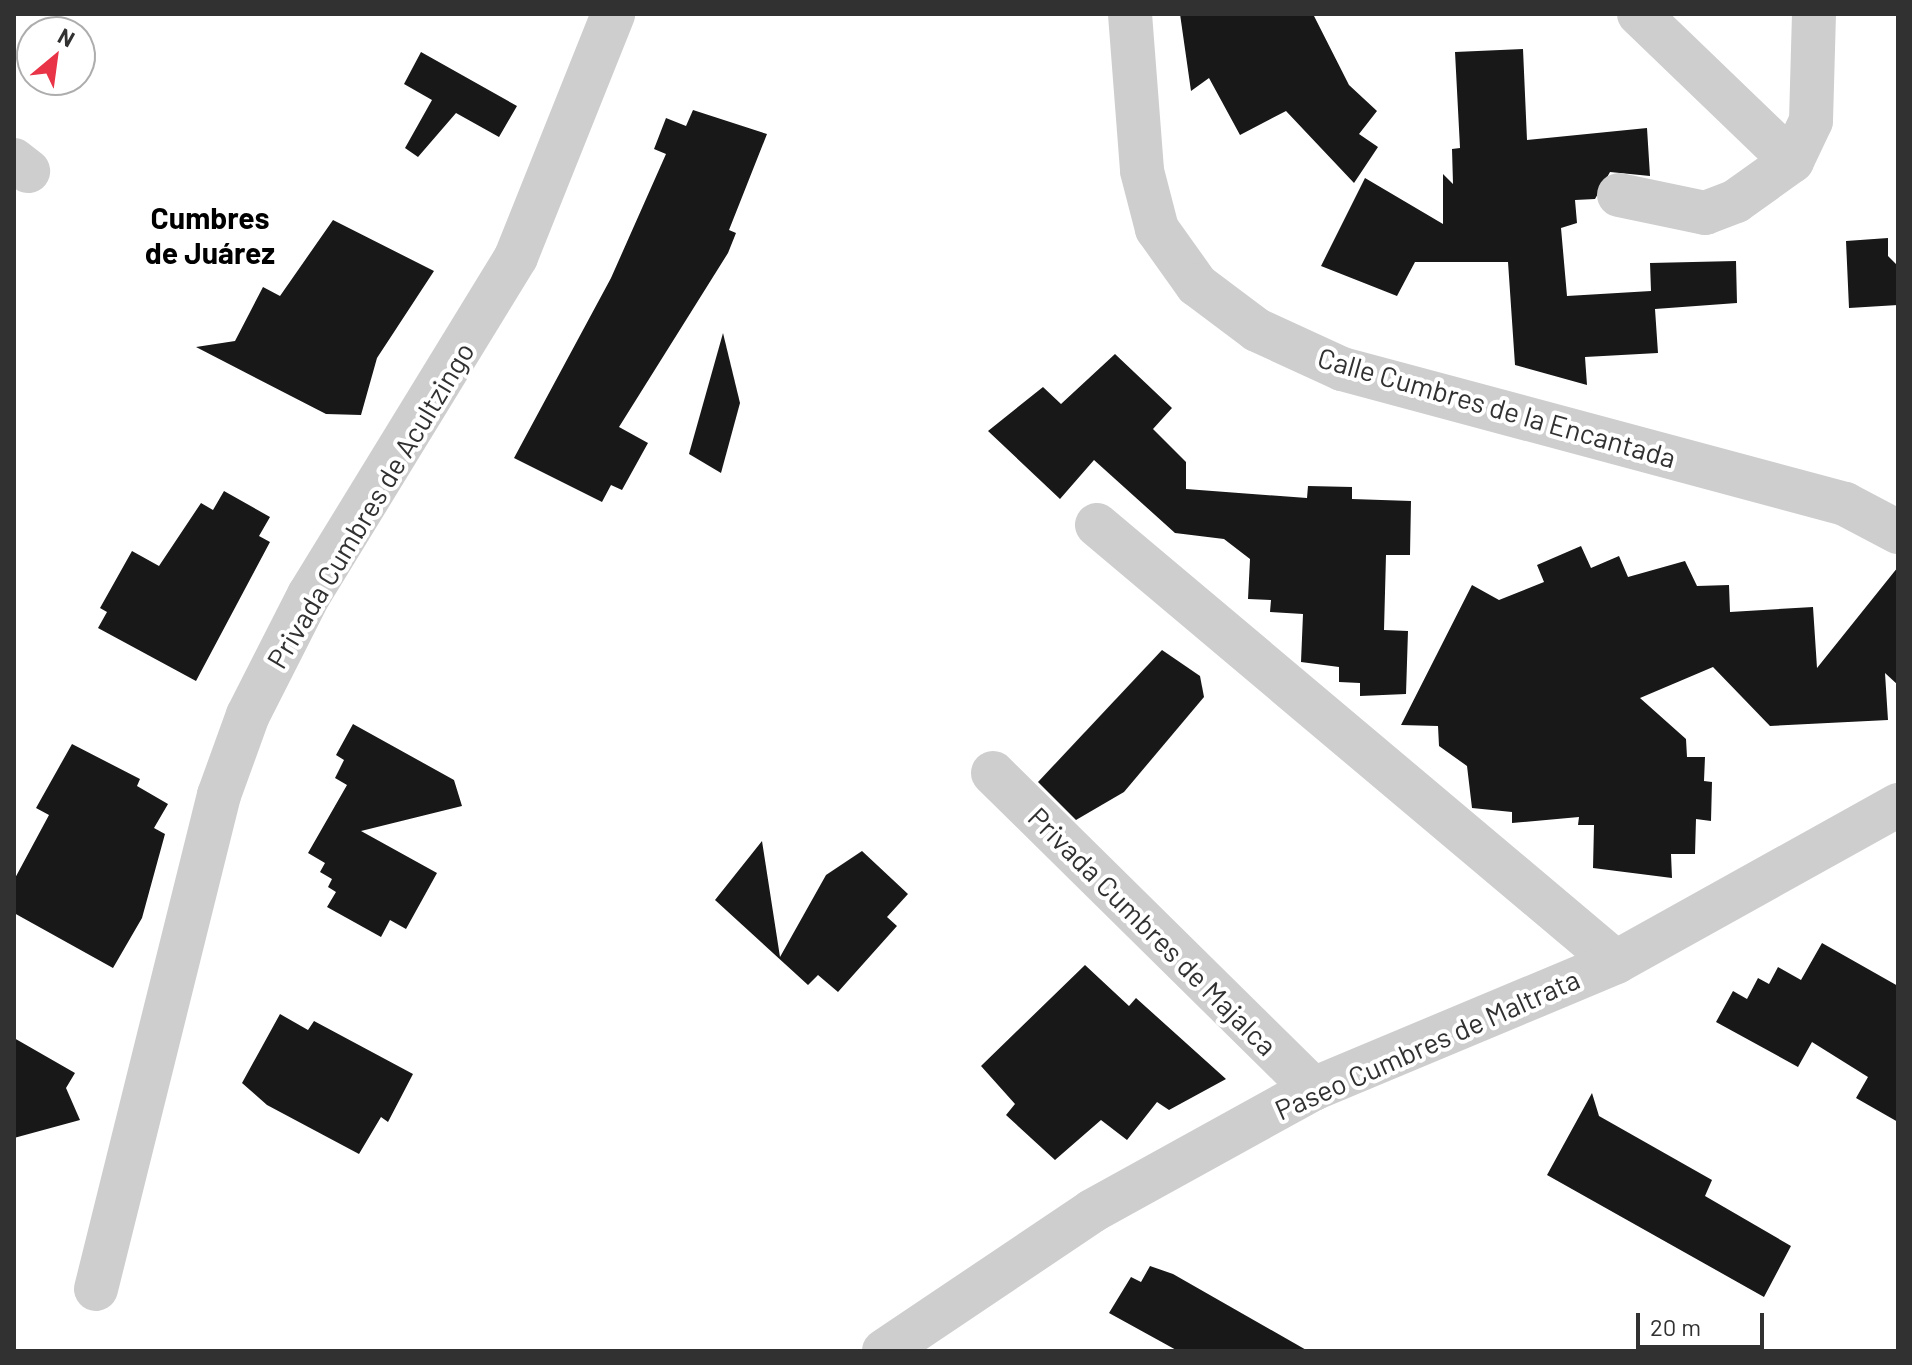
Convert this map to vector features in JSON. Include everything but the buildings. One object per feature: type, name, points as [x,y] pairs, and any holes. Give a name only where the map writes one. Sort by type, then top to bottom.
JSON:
[{"type":"street","name":"Privada Cumbres de Acultzingo","points":[[96,1289],[219,795],[248,715],[309,595],[516,257],[613,14]]},
{"type":"street","name":"Calle Cumbres de la Encantada","points":[[1130,14],[1142,171],[1157,229],[1197,285],[1257,330],[1342,369],[1845,504],[1898,532]]},
{"type":"street","points":[[1639,14],[1797,153]]},
{"type":"street","points":[[1619,195],[1705,213],[1736,201],[1797,153],[1811,121],[1814,14]]},
{"type":"street","points":[[1097,525],[1616,962]]},
{"type":"street","name":"Privada Cumbres de Majalca","points":[[993,773],[1313,1089]]},
{"type":"street","name":"Paseo Cumbres de Maltrata","points":[[884,1351],[1092,1211],[1313,1089],[1616,962],[1898,805]]},
{"type":"district","name":"Cumbres de Juárez","points":[[210,234]]}]
